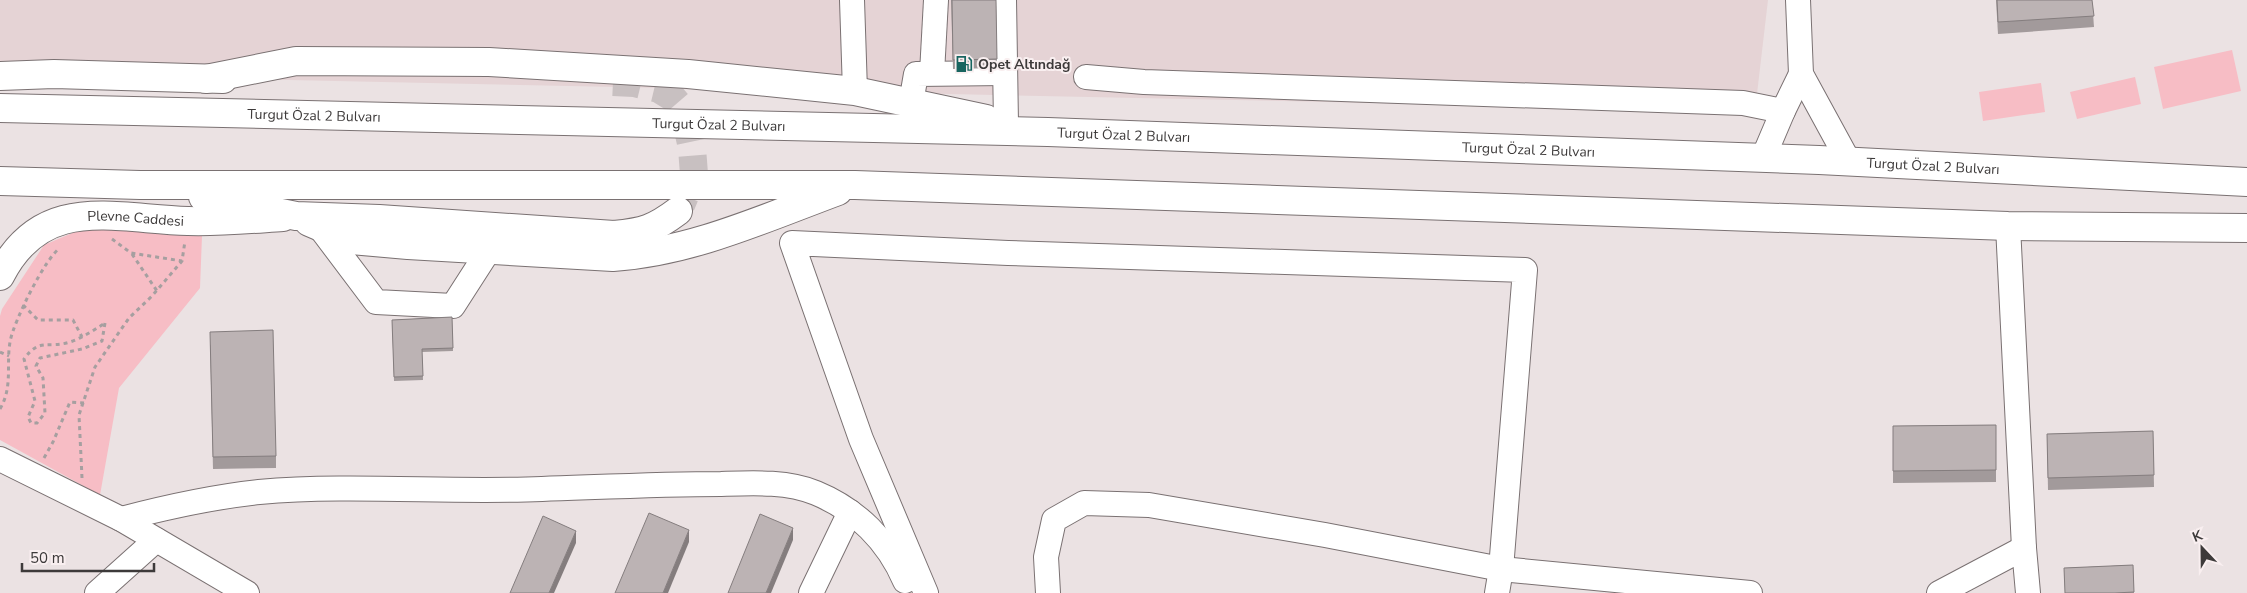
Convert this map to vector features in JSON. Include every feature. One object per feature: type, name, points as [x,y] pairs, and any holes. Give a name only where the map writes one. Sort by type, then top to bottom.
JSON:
[{"type":"main road","points":[[206,79],[296,61],[488,62],[688,74],[855,90],[1048,132]]},
{"type":"main road","points":[[0,76],[54,74],[206,79],[613,82]]},
{"type":"main road","name":"Turgut Özal 2 Bulvarı","points":[[0,108],[1048,132],[1763,158],[2247,182]]},
{"type":"main road","points":[[0,181],[140,185],[855,185],[2008,226],[2247,228]]},
{"type":"main road","points":[[0,190],[140,185],[296,216],[379,219],[614,235],[638,232],[658,225],[678,211]]},
{"type":"main road","points":[[296,216],[321,229],[351,240],[590,257],[646,255],[676,248],[753,223],[855,185]]},
{"type":"main road","name":"Plevne Caddesi","points":[[0,276],[20,245],[36,232],[53,222],[74,217],[100,215],[188,221],[244,220],[296,216]]},
{"type":"street","points":[[852,0],[855,90]]},
{"type":"street","points":[[932,73],[936,0]]},
{"type":"street","points":[[1004,0],[1006,123]]},
{"type":"street","points":[[1798,0],[1801,74],[1849,162]]},
{"type":"street","points":[[911,102],[916,74],[1005,73]]},
{"type":"street","points":[[1763,158],[1801,74]]},
{"type":"street","points":[[1086,77],[1144,82],[1742,103],[1783,111]]},
{"type":"street","points":[[2008,226],[2024,548],[2028,593]]},
{"type":"street","points":[[321,229],[376,302],[453,306],[489,250]]},
{"type":"street","points":[[926,593],[861,439],[792,243],[1018,254],[1525,270],[1501,569],[1497,593]]},
{"type":"street","points":[[0,459],[121,519],[247,593]]},
{"type":"street","points":[[121,519],[216,498],[261,492],[318,490],[541,490],[758,483],[789,486],[816,493],[850,512],[871,528],[888,548],[900,569],[910,593]]},
{"type":"street","points":[[1048,593],[1046,557],[1054,520],[1084,503],[1149,504],[1501,569],[1750,593]]},
{"type":"street","points":[[811,593],[850,512]]},
{"type":"street","points":[[97,593],[156,540]]},
{"type":"street","points":[[1939,593],[2024,548]]},
{"type":"path","points":[[83,500],[79,415],[95,367],[129,318],[157,291],[182,261],[188,221]]},
{"type":"path","points":[[108,236],[131,253],[157,291]]},
{"type":"path","points":[[0,409],[10,382],[9,356],[13,327],[23,305],[56,250],[62,246]]},
{"type":"path","points":[[131,253],[182,261]]},
{"type":"path","points":[[23,305],[38,320],[73,320],[82,337]]},
{"type":"path","points":[[105,323],[102,341],[82,349],[40,358],[36,366],[43,378],[46,412],[37,423],[32,423],[28,417],[35,401],[24,359],[36,345],[68,343],[82,337],[105,323]]},
{"type":"path","points":[[0,352],[9,356]]},
{"type":"path","points":[[33,476],[54,442],[70,402],[84,403]]},
{"type":"shaded area","points":[[0,0],[1768,0],[1755,111],[0,74]]},
{"type":"shaded area","points":[[2232,50],[2241,91],[2163,109],[2154,67]]},
{"type":"shaded area","points":[[2135,77],[2141,104],[2077,119],[2070,92]]},
{"type":"shaded area","points":[[2041,83],[2045,112],[1983,121],[1979,92]]},
{"type":"shaded area","points":[[89,226],[202,236],[200,288],[119,388],[100,495],[0,440],[0,316],[2,309],[44,245]]},
{"type":"building","points":[[952,0],[996,0],[997,59],[953,60]]},
{"type":"building","points":[[1997,0],[2092,0],[2094,16],[1998,22]]},
{"type":"building","points":[[452,317],[453,348],[422,349],[423,376],[394,377],[392,320]]},
{"type":"building","points":[[273,330],[276,456],[213,457],[210,332]]},
{"type":"building","points":[[1996,425],[1996,470],[1893,471],[1893,426]]},
{"type":"building","points":[[2153,431],[2154,475],[2048,478],[2047,434]]},
{"type":"building","points":[[649,513],[689,530],[663,593],[615,593]]},
{"type":"building","points":[[760,514],[793,528],[766,593],[728,593]]},
{"type":"building","points":[[543,516],[576,531],[549,593],[510,593]]},
{"type":"building","points":[[2133,565],[2134,592],[2065,593],[2064,568]]},
{"type":"tunnel","points":[[613,82],[634,83],[659,89],[672,97],[684,111],[692,148],[694,174],[681,205]]},
{"type":"place","name":"Opet Altındağ","points":[[964,64]]}]
